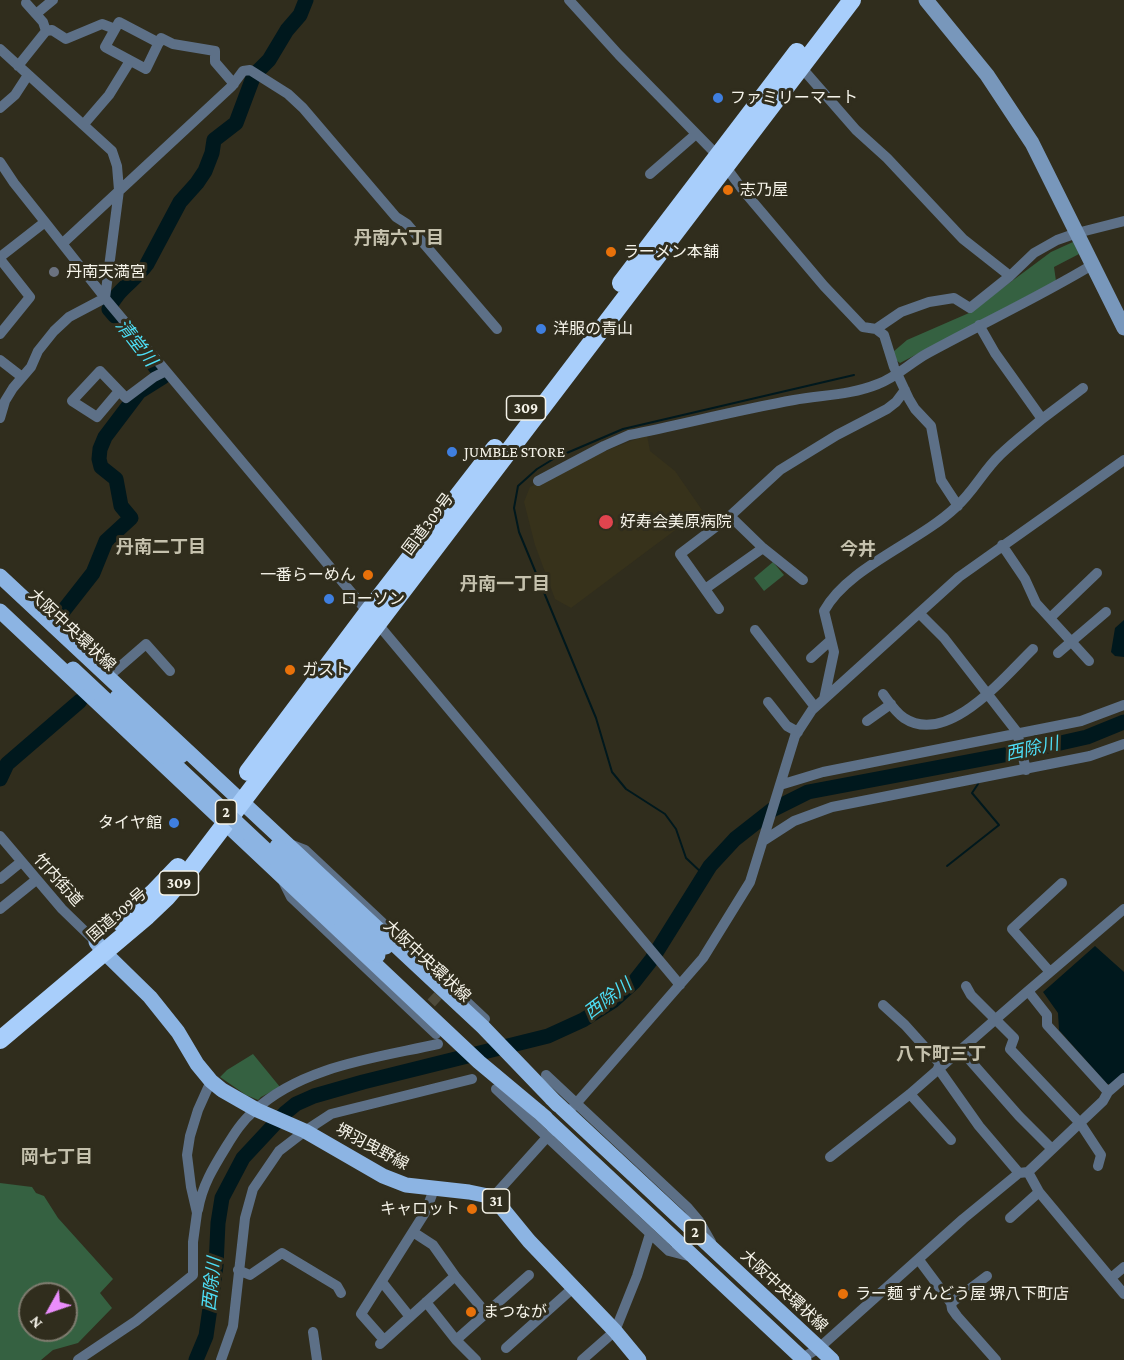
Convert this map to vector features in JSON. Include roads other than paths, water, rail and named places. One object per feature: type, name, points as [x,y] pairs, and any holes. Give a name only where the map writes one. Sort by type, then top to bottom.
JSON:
[{"type":"highway","name":"国道309号","points":[[721,161],[837,0]]},
{"type":"highway","name":"国道309号","points":[[0,1040],[100,947],[171,875],[220,820],[546,382],[721,161],[801,67],[852,0]]},
{"type":"highway","name":"国道309号","points":[[0,1025],[100,947]]},
{"type":"main road","points":[[0,576],[286,843],[505,1068]]},
{"type":"main road","name":"大阪中央環状線","points":[[0,587],[77,665],[475,1039]]},
{"type":"main road","name":"大阪中央環状線","points":[[0,601],[77,665]]},
{"type":"main road","points":[[0,611],[279,875],[475,1039],[505,1068]]},
{"type":"main road","name":"堺羽曳野線","points":[[100,947],[150,997],[178,1032],[197,1064],[222,1090],[302,1130],[383,1176],[406,1185],[494,1197]]},
{"type":"main road","name":"大阪中央環状線","points":[[505,1068],[558,1105],[832,1360]]},
{"type":"main road","name":"2","points":[[505,1068],[546,1118],[802,1359]]},
{"type":"main road","name":"31","points":[[494,1197],[529,1241],[615,1331],[639,1360]]},
{"type":"street","points":[[36,14],[53,0]]},
{"type":"street","points":[[570,0],[619,55],[721,161],[741,189],[832,294],[863,327],[876,329],[884,335],[905,390],[915,409],[931,426],[941,480],[958,506]]},
{"type":"street","points":[[926,0],[987,75],[1012,111],[1045,167],[1124,328]]},
{"type":"street","points":[[26,3],[43,22],[46,31]]},
{"type":"street","points":[[159,43],[119,22],[105,46],[146,69],[159,43],[161,38],[173,44],[215,51],[215,62],[234,84]]},
{"type":"street","points":[[18,66],[46,31],[52,30],[66,39],[102,24],[115,29]]},
{"type":"street","points":[[1,52],[112,151],[117,166],[119,190],[109,303]]},
{"type":"street","points":[[84,124],[109,95],[130,61]]},
{"type":"street","points":[[801,67],[856,130],[887,158],[963,239],[1011,276]]},
{"type":"street","points":[[63,243],[234,84],[243,71],[250,70],[288,94],[303,108],[396,217],[407,224],[497,329]]},
{"type":"street","points":[[0,108],[15,95],[28,75]]},
{"type":"street","points":[[650,174],[696,134]]},
{"type":"street","points":[[0,164],[161,373],[372,618],[680,985]]},
{"type":"street","points":[[876,329],[901,312],[929,302],[954,298],[970,308],[1011,276],[1034,253],[1057,240],[1124,221]]},
{"type":"street","points":[[0,334],[30,297],[0,258],[45,222]]},
{"type":"street","points":[[538,481],[629,435],[793,400],[850,393],[879,384],[920,357],[1056,287],[1092,265]]},
{"type":"street","points":[[0,418],[5,401],[54,331],[69,316],[109,303]]},
{"type":"street","points":[[979,325],[995,353],[1042,419]]},
{"type":"street","points":[[0,360],[22,377]]},
{"type":"street","points":[[119,391],[97,417],[72,401],[100,371],[126,398],[161,373]]},
{"type":"street","points":[[824,699],[834,652],[824,611],[831,598],[852,579],[927,532],[958,506],[1000,454],[1083,388]]},
{"type":"street","points":[[719,609],[680,554],[730,516],[780,470],[837,435],[886,409],[896,402],[905,390]]},
{"type":"street","points":[[575,1104],[703,958],[750,882],[798,732],[815,707],[959,577],[1002,544],[1124,460]]},
{"type":"street","points":[[730,516],[763,548],[803,580]]},
{"type":"street","points":[[1002,544],[1025,579],[1036,603],[1089,661]]},
{"type":"street","points":[[705,589],[763,548]]},
{"type":"street","points":[[1050,618],[1097,573]]},
{"type":"street","points":[[1058,653],[1106,612]]},
{"type":"street","points":[[919,613],[944,638],[1018,735],[1025,767]]},
{"type":"street","points":[[754,630],[815,707]]},
{"type":"street","points":[[811,658],[831,640]]},
{"type":"street","points":[[108,677],[146,644],[170,671]]},
{"type":"street","points":[[883,694],[904,718],[920,725],[959,716],[986,694],[1033,649]]},
{"type":"street","points":[[768,702],[787,726],[798,732]]},
{"type":"street","points":[[867,721],[891,704]]},
{"type":"street","points":[[780,787],[823,772],[1080,721],[1124,705]]},
{"type":"street","points":[[764,837],[794,821],[832,807],[1025,767],[1090,756],[1124,744]]},
{"type":"street","name":"竹内街道","points":[[0,836],[62,909],[100,947]]},
{"type":"street","points":[[286,843],[305,850],[485,1019]]},
{"type":"street","points":[[0,879],[21,862]]},
{"type":"street","points":[[78,1360],[136,1321],[193,1275],[193,1242],[202,1190],[240,1125],[292,1084],[331,1069],[437,1039],[291,897],[279,875]]},
{"type":"street","points":[[0,909],[36,879]]},
{"type":"street","points":[[1050,972],[1012,929],[1062,883]]},
{"type":"street","points":[[831,1157],[910,1094],[995,1018],[1124,909]]},
{"type":"street","points":[[966,986],[971,995],[1014,1038],[1010,1049],[1080,1123],[1101,1155],[1098,1166]]},
{"type":"street","points":[[1028,991],[1047,1015],[1047,1025],[1108,1092]]},
{"type":"street","points":[[883,1005],[905,1025],[939,1067],[978,1126],[1023,1172],[1124,1294]]},
{"type":"street","points":[[960,1049],[1019,1116],[1052,1149]]},
{"type":"street","points":[[546,1075],[688,1208],[699,1221],[716,1252]]},
{"type":"street","points":[[802,1359],[819,1348],[963,1219],[1052,1149],[1124,1078]]},
{"type":"street","points":[[220,1360],[233,1326],[245,1218],[253,1189],[279,1151],[302,1130],[331,1114],[472,1079]]},
{"type":"street","points":[[197,1213],[187,1155],[198,1110],[211,1081]]},
{"type":"street","points":[[496,1089],[669,1251],[692,1257]]},
{"type":"street","points":[[910,1094],[951,1140]]},
{"type":"street","points":[[494,1197],[548,1136]]},
{"type":"street","points":[[434,1189],[426,1211],[361,1314],[381,1343],[455,1276]]},
{"type":"street","points":[[1010,1218],[1039,1192]]},
{"type":"street","points":[[413,1232],[433,1245],[487,1314]]},
{"type":"street","points":[[582,1360],[615,1331],[637,1276],[650,1234]]},
{"type":"street","points":[[238,1270],[250,1275],[282,1254],[337,1287],[341,1293]]},
{"type":"street","points":[[919,1260],[951,1303],[957,1316],[996,1360]]},
{"type":"street","points":[[1111,1278],[1124,1267]]},
{"type":"street","points":[[456,1340],[529,1275]]},
{"type":"street","points":[[951,1303],[987,1276]]},
{"type":"street","points":[[382,1282],[410,1317]]},
{"type":"street","points":[[506,1348],[573,1288]]},
{"type":"street","points":[[426,1302],[456,1340],[476,1360]]},
{"type":"street","points":[[313,1332],[316,1359]]},
{"type":"water","points":[[1124,620],[1124,657],[1115,656],[1111,652],[1115,628]]},
{"type":"water","points":[[1095,946],[1124,972],[1124,1073],[1111,1084],[1107,1084],[1059,1030],[1058,1013],[1043,992]]},
{"type":"waterway","name":"清堂川","points":[[115,316],[109,309],[112,302],[147,264],[180,202],[205,171],[214,140],[236,123],[254,75],[269,60],[287,30],[300,15],[306,0]]},
{"type":"waterway","name":"清堂川","points":[[60,618],[93,573],[106,541],[131,518],[121,506],[116,479],[101,467],[99,459],[105,437],[139,392],[163,377],[143,351]]},
{"type":"waterway","points":[[704,875],[686,858],[676,829],[665,814],[626,789],[612,772],[596,718],[519,532],[514,508],[518,486],[537,469],[555,458],[623,429],[854,375]]},
{"type":"waterway","name":"清堂川","points":[[0,779],[7,764],[80,701]]},
{"type":"waterway","name":"西除川","points":[[196,1360],[206,1336],[216,1266],[222,1198],[243,1158],[296,1104],[314,1096],[363,1082],[548,1036],[583,1020],[613,1001],[634,982],[652,959],[710,866],[735,839],[772,810],[808,792],[1025,751],[1087,737],[1124,722]]},
{"type":"waterway","points":[[947,866],[999,825],[972,793],[978,784]]},
{"type":"tunnel","points":[[421,1014],[447,986]]},
{"type":"place","name":"ファミリーマート","points":[[718,98]]},
{"type":"place","name":"志乃屋","points":[[728,190]]},
{"type":"place","name":"ラーメン本舗","points":[[611,252]]},
{"type":"place","name":"丹南天満宮","points":[[54,272]]},
{"type":"place","name":"洋服の青山","points":[[541,329]]},
{"type":"place","name":"JUMBLE STORE","points":[[452,452]]},
{"type":"place","name":"好寿会美原病院","points":[[606,522]]},
{"type":"place","name":"一番らーめん","points":[[368,575]]},
{"type":"place","name":"ローソン","points":[[329,599]]},
{"type":"place","name":"ガスト","points":[[290,670]]},
{"type":"place","name":"タイヤ館","points":[[174,823]]},
{"type":"place","name":"キャロット","points":[[472,1209]]},
{"type":"place","name":"ラー麺 ずんどう屋 堺八下町店","points":[[843,1294]]},
{"type":"place","name":"まつなが","points":[[471,1312]]},
{"type":"district","name":"丹南六丁目","points":[[399,238]]},
{"type":"district","name":"丹南二丁目","points":[[161,547]]},
{"type":"district","name":"今井","points":[[858,549]]},
{"type":"district","name":"丹南一丁目","points":[[505,584]]},
{"type":"district","name":"八下町三丁","points":[[941,1054]]},
{"type":"district","name":"岡七丁目","points":[[57,1157]]}]
